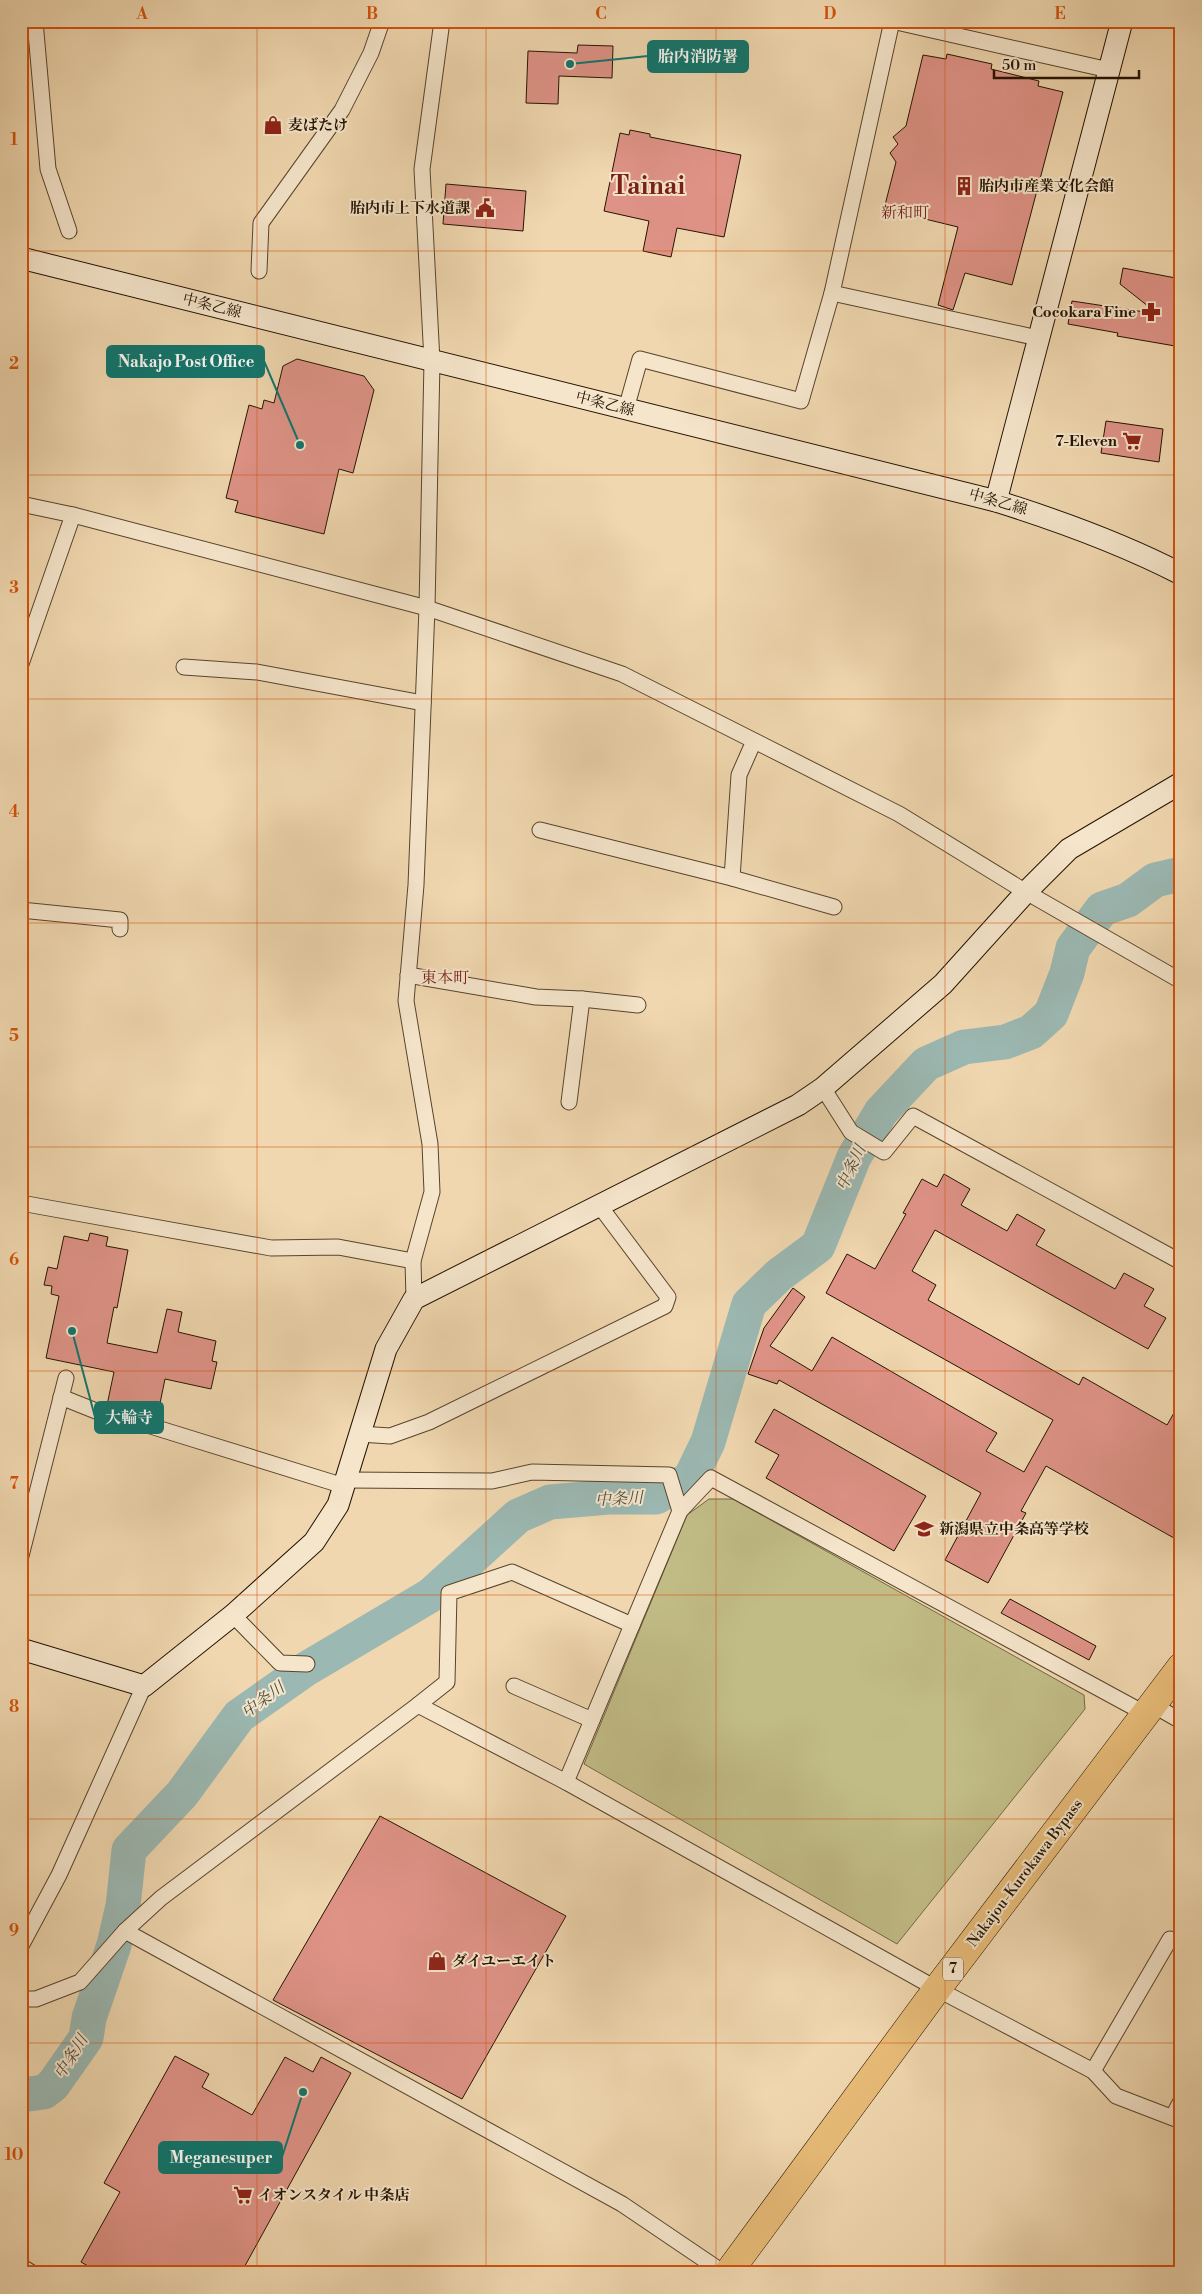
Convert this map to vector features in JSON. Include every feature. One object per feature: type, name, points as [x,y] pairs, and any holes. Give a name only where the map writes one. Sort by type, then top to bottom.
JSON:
[{"type":"highway","name":"Nakajou-Kurokawa Bypass","points":[[728,2273],[937,1989],[1181,1667]]},
{"type":"street","points":[[35,21],[48,169],[69,231]]},
{"type":"street","points":[[259,271],[261,222],[342,110],[372,53],[382,21]]},
{"type":"street","points":[[21,1946],[59,1875],[144,1686],[233,1615],[314,1542],[338,1505],[386,1349],[414,1299],[413,1261],[432,1192],[430,1144],[406,1000],[416,885],[427,608],[432,361],[422,169],[442,21]]},
{"type":"street","points":[[626,409],[640,359],[801,401],[832,293],[892,21],[1109,70]]},
{"type":"street","points":[[996,501],[1122,21]]},
{"type":"street","name":"中条乙線","points":[[21,258],[996,501],[1069,524],[1137,551],[1181,574]]},
{"type":"street","points":[[832,293],[1038,338]]},
{"type":"street","points":[[21,504],[73,515],[427,608],[622,674],[898,814],[1026,892],[1181,981]]},
{"type":"street","points":[[21,664],[73,515]]},
{"type":"street","points":[[184,667],[257,672],[423,703]]},
{"type":"street","points":[[732,878],[739,775],[754,741]]},
{"type":"street","points":[[414,1299],[798,1105],[823,1088],[944,984],[1026,892],[1070,849],[1181,783]]},
{"type":"street","points":[[540,830],[732,878],[834,907]]},
{"type":"street","points":[[21,910],[120,920],[120,929]]},
{"type":"street","points":[[408,976],[536,997],[582,999],[638,1005]]},
{"type":"street","points":[[569,1102],[582,999]]},
{"type":"street","points":[[823,1088],[851,1132],[884,1152],[913,1116],[1181,1262]]},
{"type":"street","points":[[21,1203],[271,1248],[338,1247],[413,1261]]},
{"type":"street","points":[[360,1434],[390,1436],[429,1422],[665,1306],[668,1297],[599,1205]]},
{"type":"street","points":[[21,1556],[66,1378]]},
{"type":"street","points":[[61,1397],[126,1423],[144,1424],[344,1483],[492,1481],[532,1472],[669,1475],[680,1511]]},
{"type":"street","points":[[566,1782],[680,1511],[711,1478],[1150,1710],[1181,1721]]},
{"type":"street","points":[[21,1999],[36,1998],[80,1982],[125,1931],[161,1898],[447,1682],[449,1593],[512,1572],[632,1625]]},
{"type":"street","points":[[233,1615],[280,1662],[307,1664]]},
{"type":"street","points":[[21,1649],[144,1686]]},
{"type":"street","points":[[514,1686],[592,1720]]},
{"type":"street","points":[[418,1705],[566,1782],[937,1989],[1093,2071],[1116,2096],[1177,2119],[1181,2101]]},
{"type":"street","points":[[125,1931],[622,2204],[724,2273]]},
{"type":"street","points":[[1093,2071],[1170,1939],[1181,1945]]},
{"type":"street","points":[[21,2266],[32,2273]]},
{"type":"shaded area","points":[[709,1499],[733,1499],[1084,1695],[1085,1709],[897,1944],[584,1764],[687,1515]]},
{"type":"building","points":[[578,45],[613,46],[612,78],[559,76],[558,104],[526,103],[528,51],[577,53]]},
{"type":"building","name":"胎内市産業文化会館","points":[[947,54],[992,64],[991,69],[1039,81],[1038,86],[1063,92],[1012,285],[965,273],[953,310],[938,305],[958,227],[884,209],[896,162],[890,153],[898,144],[893,137],[906,126],[923,55],[946,59]]},
{"type":"building","points":[[630,130],[650,134],[650,137],[741,155],[724,237],[677,228],[671,257],[643,251],[649,221],[604,211],[620,133],[629,135]]},
{"type":"building","name":"胎内市上下水道課","points":[[446,184],[526,191],[523,231],[443,224]]},
{"type":"building","name":"Cocokara Fine","points":[[1123,268],[1181,279],[1181,347],[1117,336],[1118,333],[1068,324],[1072,301],[1158,314],[1120,284]]},
{"type":"building","points":[[297,359],[364,376],[374,390],[353,473],[339,469],[324,534],[235,512],[238,501],[226,498],[249,405],[262,409],[264,400],[274,403],[283,366]]},
{"type":"building","name":"7-Eleven","points":[[1106,421],[1163,429],[1159,462],[1101,453]]},
{"type":"building","points":[[944,1174],[970,1189],[961,1205],[1007,1231],[1017,1214],[1045,1230],[1036,1245],[1115,1289],[1124,1273],[1154,1289],[1144,1306],[1166,1318],[1148,1349],[935,1230],[912,1271],[936,1285],[928,1300],[1079,1385],[1083,1377],[1167,1425],[1181,1401],[1181,1542],[1046,1466],[1021,1511],[1026,1513],[988,1583],[945,1560],[981,1493],[779,1380],[777,1384],[748,1374],[764,1328],[793,1288],[805,1297],[770,1346],[812,1371],[832,1337],[997,1433],[986,1451],[1024,1472],[1053,1420],[826,1293],[847,1254],[875,1269],[906,1214],[903,1213],[922,1179],[937,1187]]},
{"type":"building","points":[[90,1233],[108,1237],[106,1246],[128,1250],[117,1308],[114,1307],[107,1343],[157,1353],[167,1309],[182,1312],[178,1332],[216,1341],[212,1361],[217,1362],[211,1389],[165,1379],[157,1418],[130,1414],[107,1405],[114,1372],[46,1358],[59,1296],[51,1294],[52,1286],[44,1285],[48,1267],[57,1269],[64,1236],[88,1241]]},
{"type":"building","points":[[774,1409],[926,1496],[894,1551],[766,1478],[779,1455],[755,1442]]},
{"type":"building","points":[[1010,1599],[1096,1646],[1089,1660],[1001,1613]]},
{"type":"building","points":[[380,1816],[566,1916],[462,2099],[273,2000]]},
{"type":"building","points":[[175,2056],[209,2074],[202,2087],[252,2115],[285,2057],[313,2072],[321,2057],[351,2073],[241,2273],[100,2273],[81,2262],[120,2192],[104,2183]]},
{"type":"waterway","name":"中条川","points":[[21,2095],[44,2092],[53,2085],[86,2038],[89,2018],[114,1945],[123,1906],[129,1850],[182,1794],[239,1716],[306,1669],[431,1595],[518,1516],[550,1502],[609,1497],[656,1497],[690,1479],[708,1442],[749,1304],[779,1275],[818,1246],[854,1157],[881,1112],[926,1064],[964,1047],[1005,1042],[1031,1032],[1051,1014],[1067,973],[1073,948],[1102,909],[1128,900],[1155,880],[1181,874]]},
{"type":"place","name":"胎内消防署","points":[[570,64]]},
{"type":"place","name":"麦ばたけ","points":[[273,125]]},
{"type":"place","name":"胎内市産業文化会館","points":[[964,186]]},
{"type":"place","name":"胎内市上下水道課","points":[[485,208]]},
{"type":"place","name":"Cocokara Fine","points":[[1151,312]]},
{"type":"place","name":"7-Eleven","points":[[1132,441]]},
{"type":"place","name":"Nakajo Post Office","points":[[300,445]]},
{"type":"place","name":"大輪寺","points":[[72,1331]]},
{"type":"place","name":"新潟県立中条高等学校","points":[[924,1529]]},
{"type":"place","name":"ダイユーエイト","points":[[437,1961]]},
{"type":"place","name":"Meganesuper","points":[[303,2092]]},
{"type":"place","name":"イオンスタイル 中条店","points":[[243,2195]]},
{"type":"district","name":"Tainai","points":[[648,186]]},
{"type":"district","name":"新和町","points":[[905,213]]},
{"type":"district","name":"東本町","points":[[445,978]]}]
